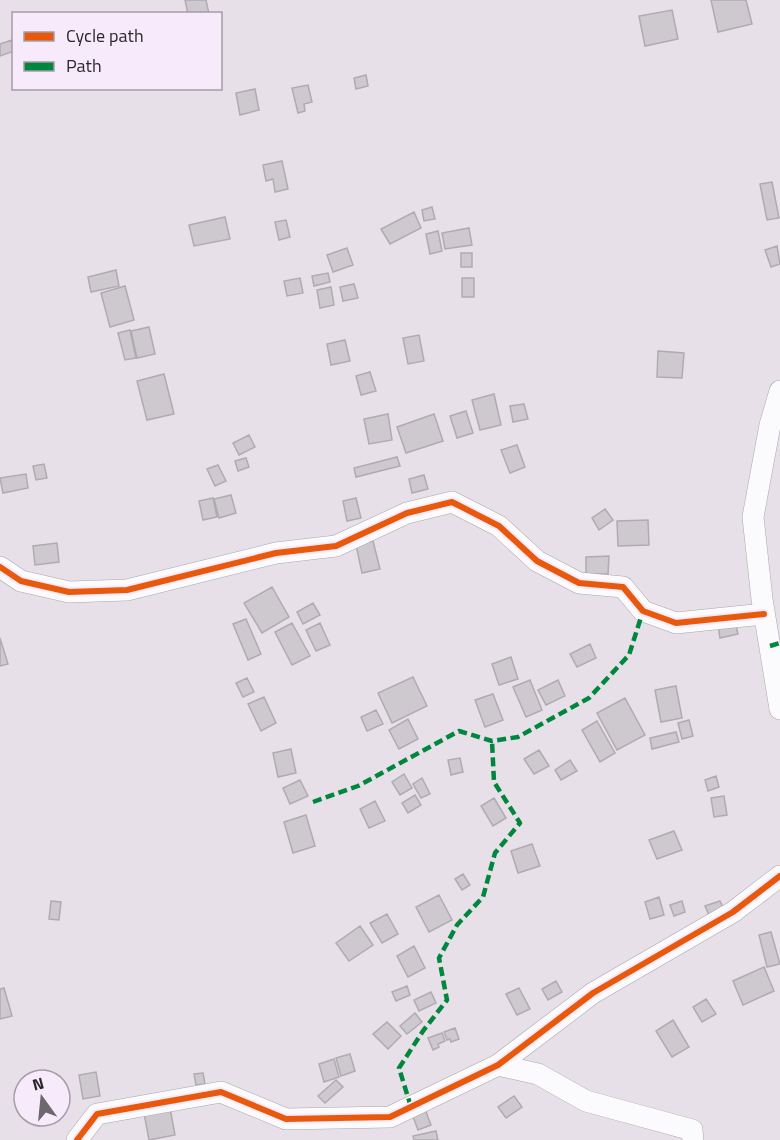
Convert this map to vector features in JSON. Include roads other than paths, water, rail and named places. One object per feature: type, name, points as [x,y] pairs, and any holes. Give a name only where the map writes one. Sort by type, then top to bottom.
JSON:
[{"type":"street","points":[[780,391],[770,425],[753,517],[764,614],[780,709]]},
{"type":"street","points":[[0,567],[21,581],[69,592],[127,590],[276,553],[336,546],[407,513],[452,502],[500,526],[537,561],[579,583],[623,587],[644,611],[676,623],[764,614]]},
{"type":"street","points":[[78,1140],[96,1114],[221,1092],[286,1119],[390,1117],[498,1065],[593,993],[733,912],[780,876]]},
{"type":"street","points":[[498,1065],[538,1074],[586,1101],[692,1130],[693,1140]]}]
